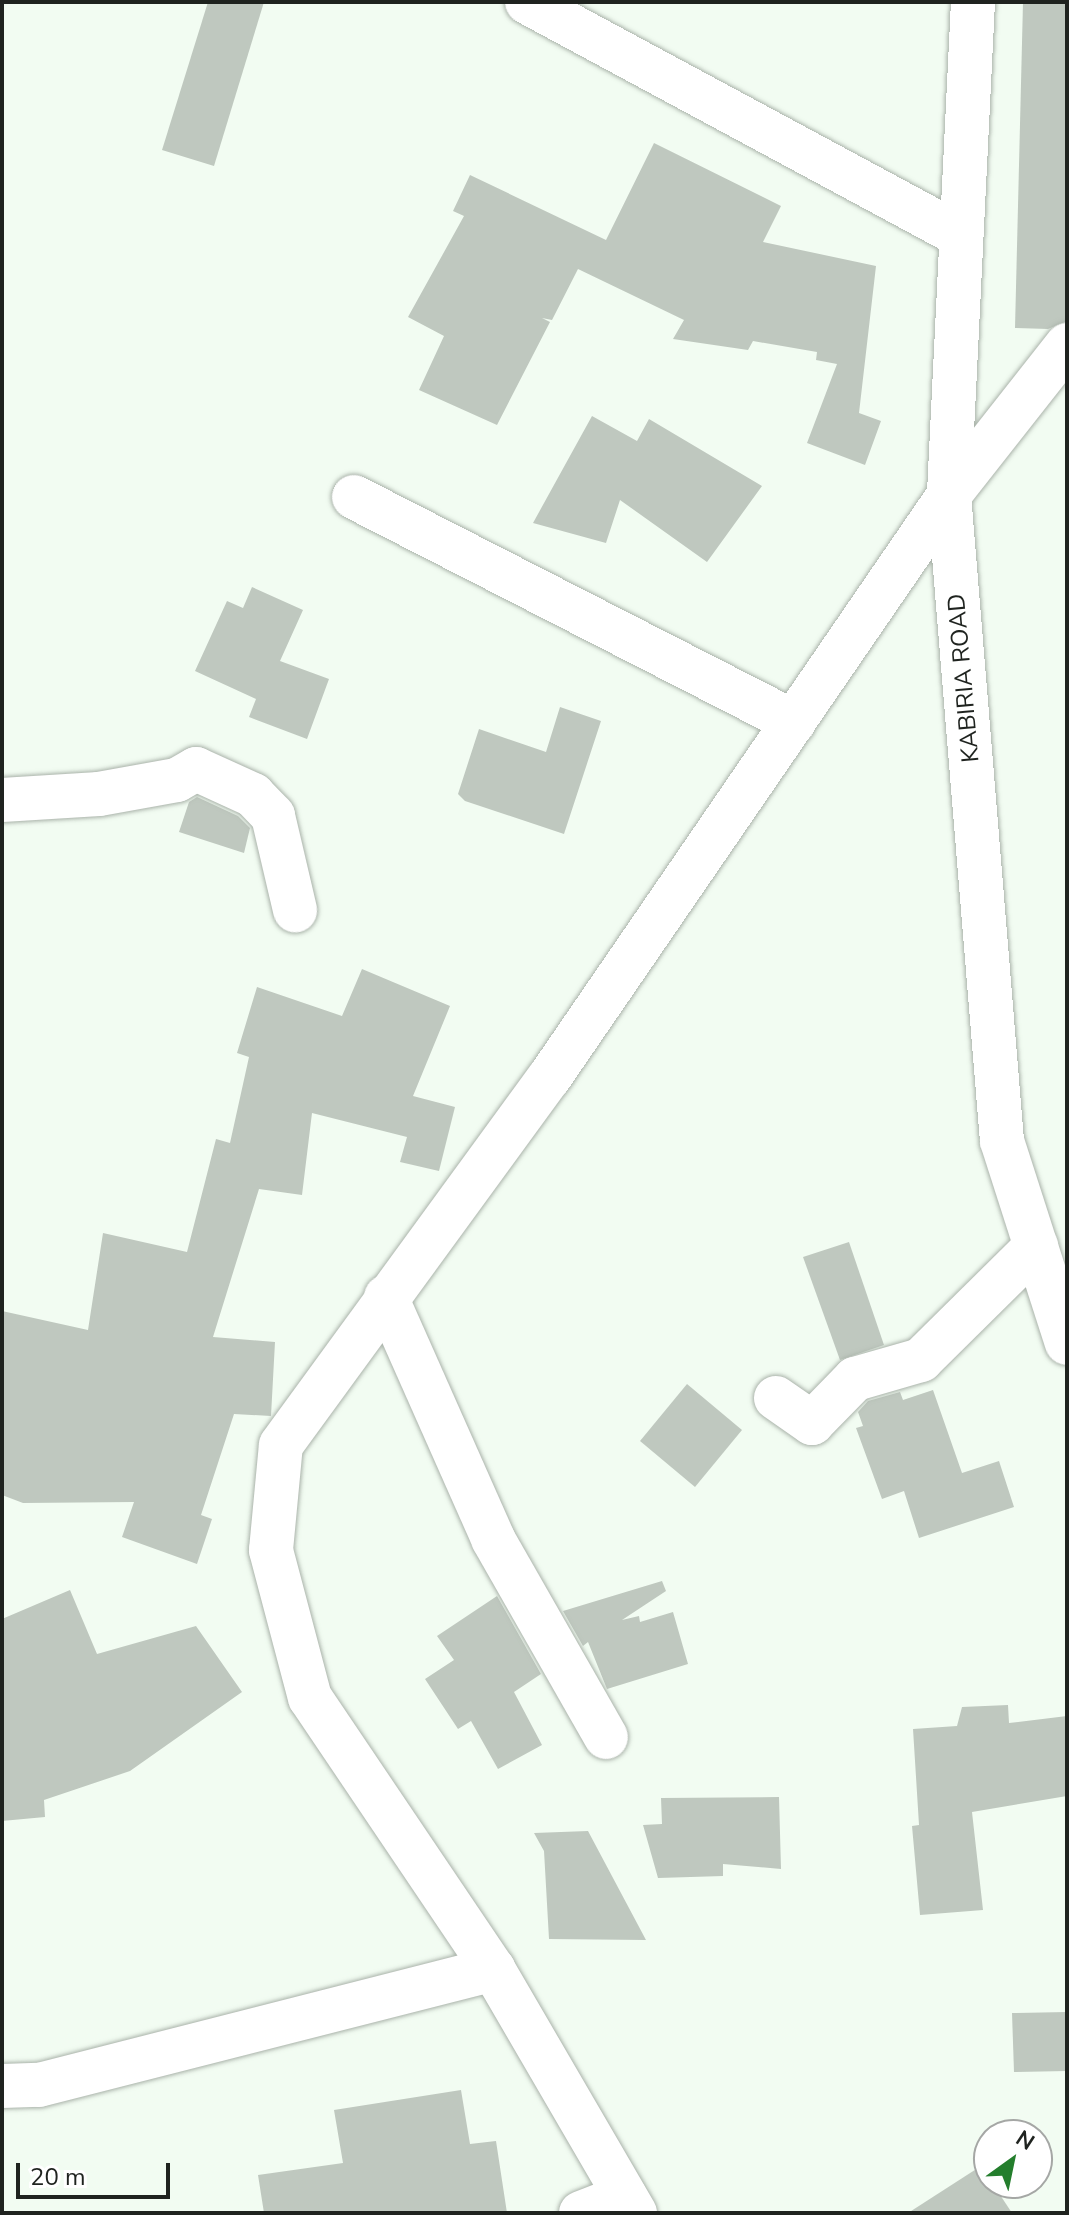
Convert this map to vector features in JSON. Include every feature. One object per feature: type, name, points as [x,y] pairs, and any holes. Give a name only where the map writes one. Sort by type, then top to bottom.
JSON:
[{"type":"main road","points":[[527,2],[959,235]]},
{"type":"main road","name":"KABIRIA ROAD","points":[[973,2],[959,235],[949,495],[1002,1141],[1067,1343]]},
{"type":"main road","points":[[581,2213],[630,2204],[493,1969],[310,1698],[271,1550],[281,1445],[386,1297],[549,1078],[949,495],[1067,345]]},
{"type":"main road","points":[[354,497],[794,722]]},
{"type":"main road","points":[[2,800],[99,794],[177,780],[196,769],[253,795],[273,816],[295,910]]},
{"type":"main road","points":[[776,1398],[812,1423],[855,1379],[921,1360],[1036,1246]]},
{"type":"main road","points":[[386,1297],[493,1539],[606,1737]]},
{"type":"main road","points":[[2,2086],[39,2085],[493,1969]]},
{"type":"building","points":[[208,2],[264,2],[214,166],[162,150]]},
{"type":"building","points":[[1023,2],[1067,2],[1067,321],[1048,329],[1015,328]]},
{"type":"building","points":[[654,143],[781,206],[763,242],[876,266],[859,413],[881,421],[865,465],[807,443],[837,364],[816,360],[817,352],[753,341],[748,350],[673,339],[684,320],[578,269],[552,320],[542,318],[550,322],[497,425],[419,390],[444,336],[408,317],[464,216],[453,211],[470,175],[606,240]]},
{"type":"building","points":[[592,416],[637,441],[649,419],[762,486],[707,562],[620,500],[606,543],[533,523]]},
{"type":"building","points":[[252,587],[303,610],[280,661],[329,679],[307,739],[249,717],[256,699],[195,671],[227,601],[243,608]]},
{"type":"building","points":[[560,707],[601,721],[564,834],[465,801],[458,794],[479,729],[546,752]]},
{"type":"building","points":[[197,797],[238,816],[250,828],[244,853],[179,832],[189,802]]},
{"type":"building","points":[[362,969],[450,1006],[413,1096],[455,1107],[439,1171],[400,1162],[407,1137],[312,1113],[302,1195],[259,1189],[213,1337],[275,1342],[271,1416],[234,1414],[201,1515],[212,1519],[197,1564],[122,1537],[134,1502],[23,1503],[2,1495],[2,1311],[88,1330],[103,1233],[187,1252],[216,1139],[230,1143],[249,1057],[237,1053],[257,987],[342,1016]]},
{"type":"building","points":[[849,1242],[884,1345],[840,1360],[803,1257]]},
{"type":"building","points":[[687,1384],[742,1430],[695,1487],[640,1441]]},
{"type":"building","points":[[933,1390],[962,1473],[999,1461],[1014,1507],[919,1538],[904,1491],[882,1499],[856,1428],[863,1426],[858,1412],[868,1401],[900,1392],[903,1400]]},
{"type":"building","points":[[662,1581],[666,1591],[622,1620],[639,1616],[640,1622],[673,1612],[688,1664],[607,1689],[588,1642],[583,1646],[563,1611]]},
{"type":"building","points":[[70,1590],[97,1654],[196,1626],[242,1692],[130,1771],[44,1800],[45,1817],[2,1821],[2,1619]]},
{"type":"building","points":[[497,1596],[541,1674],[514,1692],[542,1745],[498,1769],[471,1721],[458,1729],[425,1679],[454,1660],[437,1636]]},
{"type":"building","points":[[1008,1705],[1009,1723],[1067,1716],[1067,1796],[972,1812],[983,1910],[920,1915],[912,1826],[919,1825],[913,1729],[957,1726],[962,1707]]},
{"type":"building","points":[[779,1797],[781,1869],[723,1864],[723,1876],[658,1878],[643,1825],[662,1824],[661,1798]]},
{"type":"building","points":[[588,1831],[646,1940],[549,1939],[544,1851],[534,1833]]},
{"type":"building","points":[[1067,2012],[1067,2071],[1014,2072],[1012,2013]]},
{"type":"building","points":[[461,2090],[470,2144],[496,2141],[507,2213],[264,2213],[258,2175],[343,2163],[334,2110]]},
{"type":"building","points":[[973,2171],[973,2199],[1003,2199],[1012,2213],[908,2213]]}]
